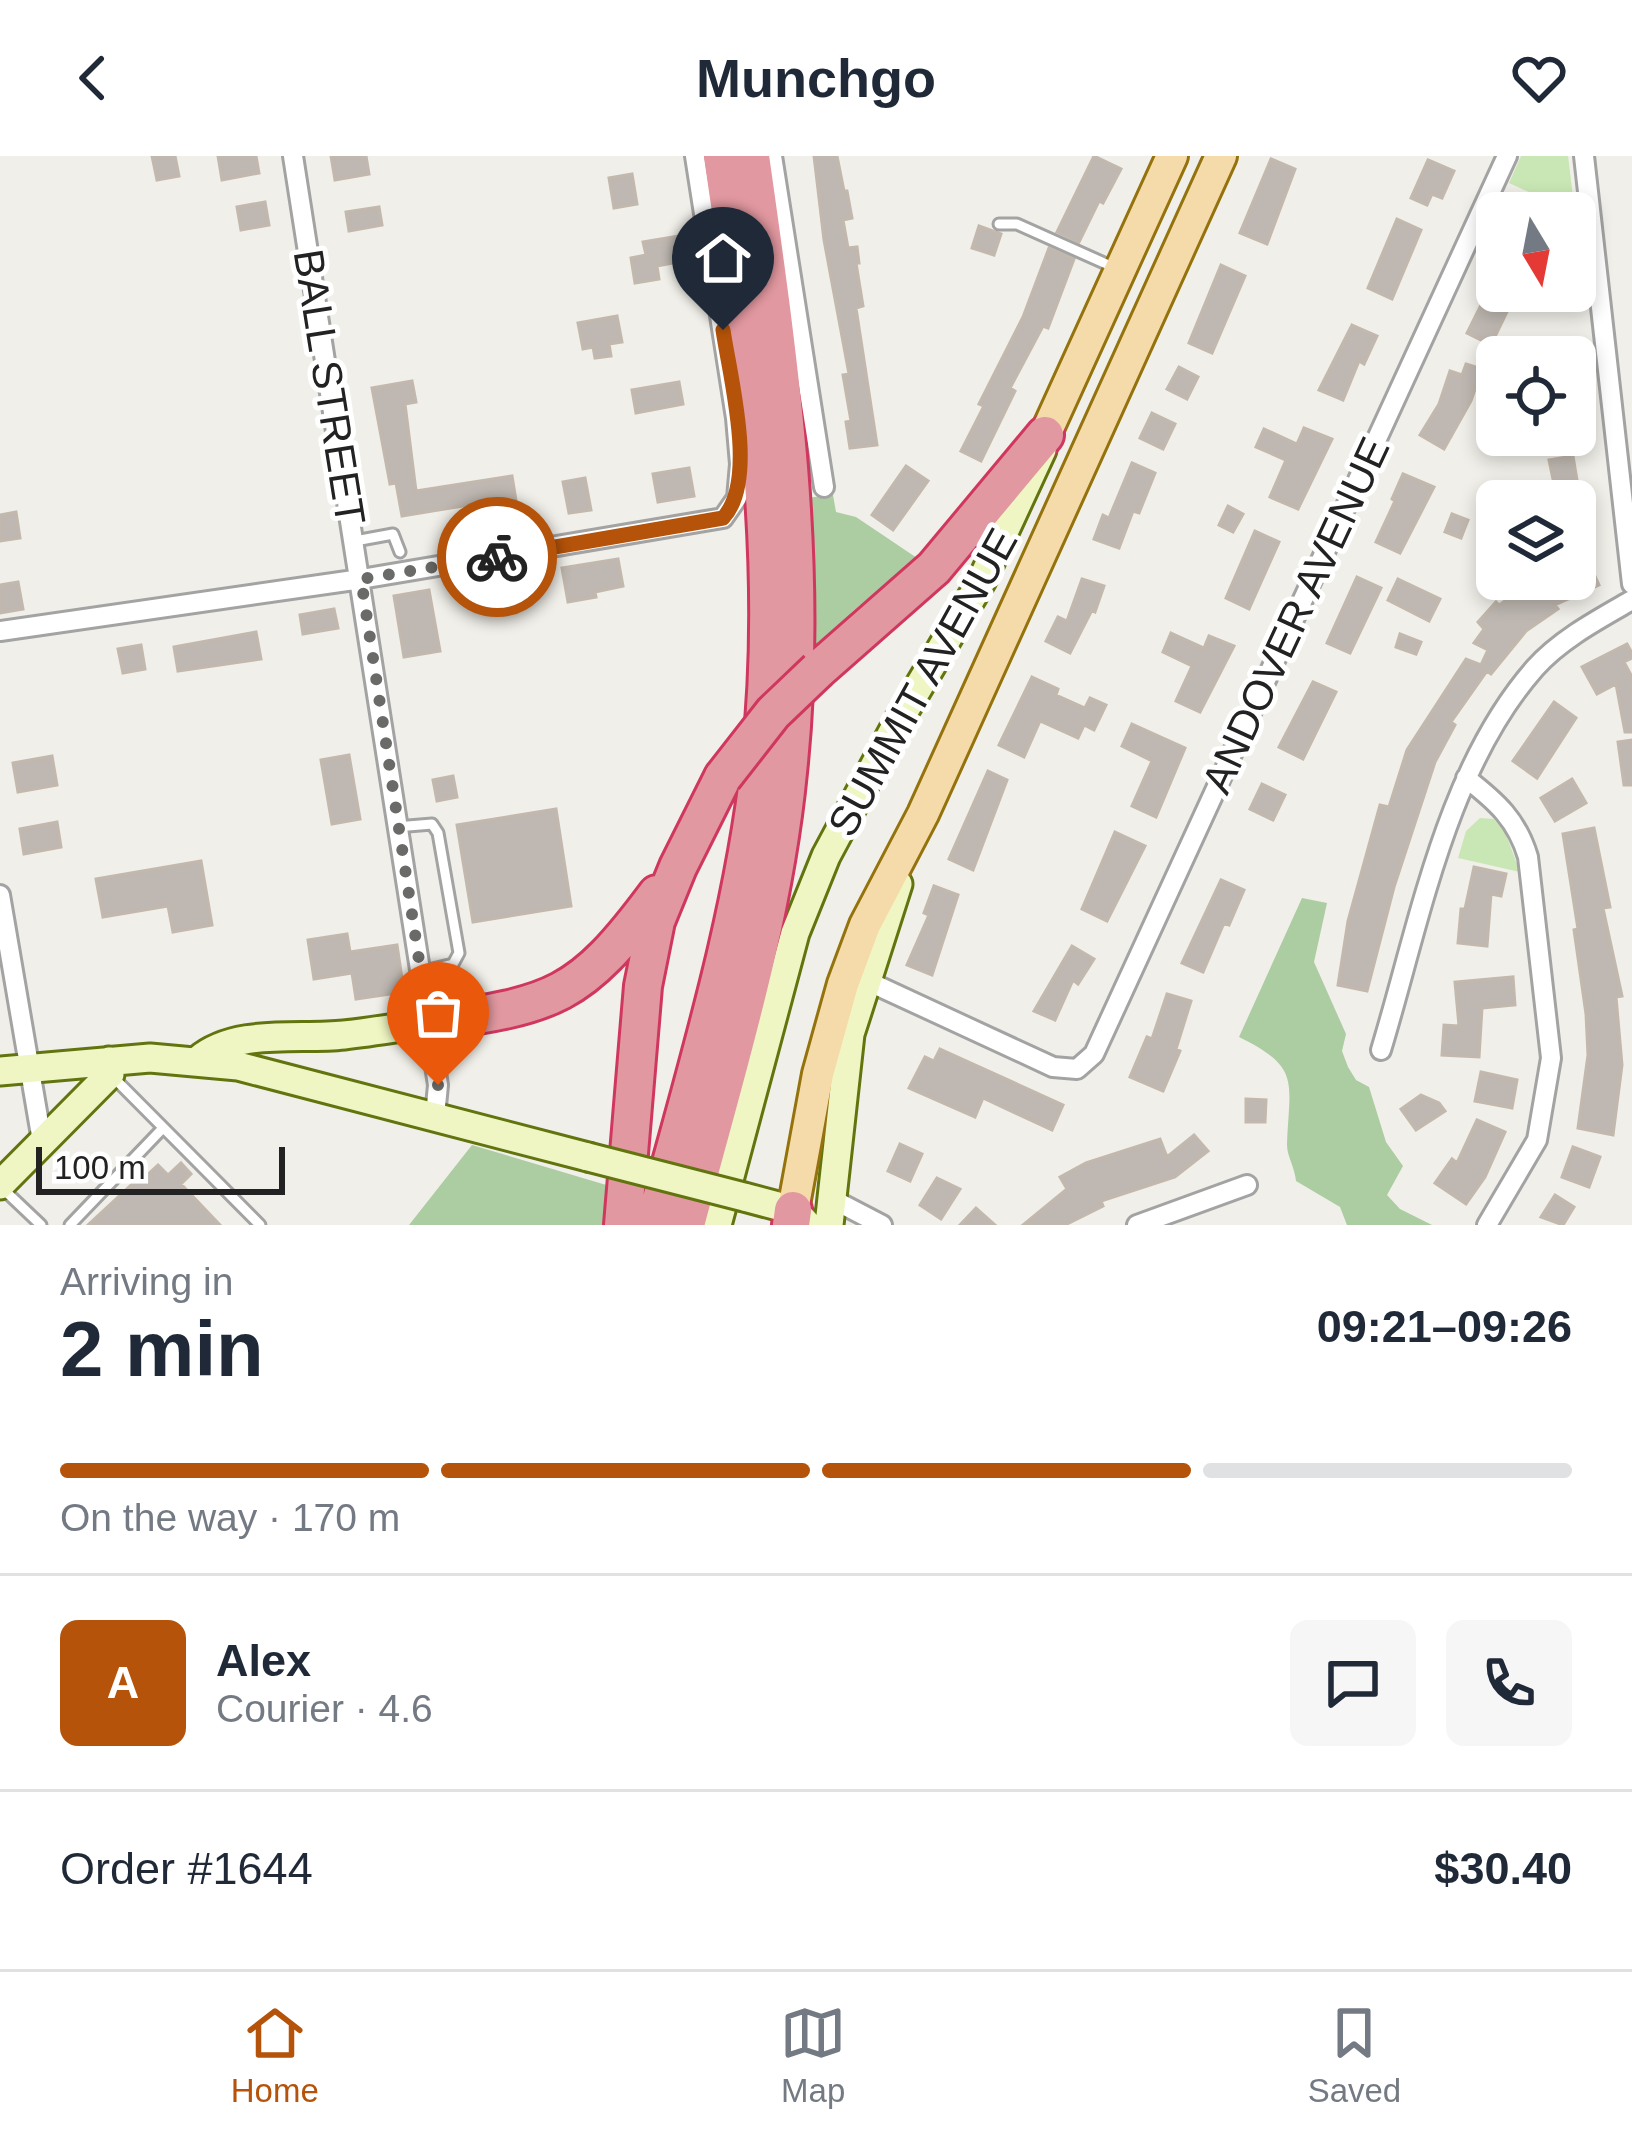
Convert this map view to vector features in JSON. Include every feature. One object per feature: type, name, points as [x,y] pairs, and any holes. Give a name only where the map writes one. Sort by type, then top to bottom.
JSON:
[{"type":"highway","points":[[654,1225],[738,914],[768,670],[759,404],[722,156]]},
{"type":"highway","points":[[686,1225],[759,950],[788,773],[796,648],[796,531],[785,399],[751,156]]},
{"type":"highway","points":[[623,1225],[643,986],[656,921],[723,777],[773,713],[934,568],[1045,435]]},
{"type":"highway","points":[[428,1023],[532,1005],[580,981],[608,957],[678,867]]},
{"type":"main road","name":"SUMMIT AVENUE","points":[[717,1225],[795,933],[818,875],[853,802],[982,580],[1039,462],[1045,435],[1172,156]]},
{"type":"main road","name":"SUMMIT AVENUE","points":[[789,1221],[818,1074],[865,926],[923,814],[1221,156]]},
{"type":"main road","points":[[1063,397],[1102,416]]},
{"type":"main road","name":"SUMMIT AVENUE","points":[[830,1212],[850,1034],[923,814]]},
{"type":"main road","points":[[198,1060],[230,1042],[342,1035],[428,1023]]},
{"type":"main road","points":[[14,1070],[198,1060],[258,1070],[744,1197],[789,1221]]},
{"type":"main road","points":[[0,1185],[110,1068]]},
{"type":"street","name":"BALL STREET","points":[[293,156],[438,1085],[435,1116]]},
{"type":"street","points":[[0,632],[361,579],[723,518],[737,498],[740,464],[695,156]]},
{"type":"street","points":[[772,156],[824,487]]},
{"type":"street","name":"ANDOVER AVENUE","points":[[865,980],[1053,1066],[1076,1069],[1094,1054],[1507,156]]},
{"type":"street","points":[[1584,156],[1632,584]]},
{"type":"street","points":[[1381,1050],[1466,778],[1502,714],[1536,667],[1579,631],[1632,600]]},
{"type":"street","points":[[1466,778],[1502,806],[1525,844],[1551,1058],[1537,1140],[1487,1225]]},
{"type":"street","points":[[0,895],[14,1070],[42,1141]]},
{"type":"street","points":[[1137,1225],[1247,1185]]},
{"type":"street","points":[[830,1212],[881,1225]]},
{"type":"lane","points":[[999,224],[1017,224],[1118,269]]},
{"type":"lane","points":[[355,541],[393,534],[400,552]]},
{"type":"lane","points":[[396,827],[432,824],[438,833],[459,953],[453,964],[420,972]]},
{"type":"lane","points":[[110,1068],[260,1225]]},
{"type":"lane","points":[[70,1225],[163,1128]]},
{"type":"lane","points":[[0,1185],[41,1225]]},
{"type":"green space","points":[[1521,156],[1568,156],[1572,192],[1529,192],[1509,183]]},
{"type":"green space","points":[[833,495],[836,512],[856,517],[917,558],[852,612],[834,639],[807,662],[806,498]]},
{"type":"green space","points":[[1480,818],[1494,819],[1505,832],[1520,872],[1458,858],[1466,831]]},
{"type":"green space","points":[[1302,898],[1327,903],[1314,962],[1346,1034],[1342,1051],[1348,1067],[1356,1080],[1369,1087],[1386,1142],[1403,1166],[1387,1195],[1400,1209],[1432,1225],[1347,1225],[1340,1207],[1296,1181],[1287,1149],[1287,1079],[1273,1058],[1239,1037]]},
{"type":"green space","points":[[472,1145],[613,1187],[609,1225],[409,1225]]},
{"type":"building","points":[[152,156],[175,156],[179,176],[157,180]]},
{"type":"building","points":[[218,156],[256,156],[259,173],[222,180]]},
{"type":"building","points":[[331,156],[366,156],[369,174],[335,180]]},
{"type":"building","points":[[814,156],[837,156],[847,191],[852,218],[843,220],[848,248],[857,247],[863,306],[856,308],[877,445],[850,448],[843,375],[849,374]]},
{"type":"building","points":[[1094,156],[1121,169],[1079,242],[1057,232]]},
{"type":"building","points":[[1271,159],[1295,169],[1267,244],[1240,233]]},
{"type":"building","points":[[1428,160],[1454,171],[1442,198],[1432,194],[1427,205],[1411,198]]},
{"type":"building","points":[[632,174],[637,204],[614,208],[609,178]]},
{"type":"building","points":[[265,202],[269,225],[241,230],[237,207]]},
{"type":"building","points":[[379,207],[382,225],[349,231],[346,212]]},
{"type":"building","points":[[1397,219],[1421,230],[1392,299],[1368,288]]},
{"type":"building","points":[[979,226],[1001,234],[994,255],[972,248]]},
{"type":"building","points":[[679,236],[683,261],[657,266],[659,279],[635,283],[631,258],[646,255],[643,242]]},
{"type":"building","points":[[1049,248],[1074,259],[1048,328],[1043,326],[1010,388],[1015,391],[981,461],[961,451]]},
{"type":"building","points":[[1221,265],[1245,276],[1212,353],[1189,343]]},
{"type":"building","points":[[1478,312],[1507,312],[1495,336],[1467,333]]},
{"type":"building","points":[[617,316],[622,342],[609,344],[611,356],[595,358],[593,347],[583,349],[578,323]]},
{"type":"building","points":[[1352,325],[1377,336],[1364,364],[1359,361],[1343,400],[1319,390]]},
{"type":"building","points":[[1466,364],[1476,367],[1476,386],[1444,449],[1420,435],[1439,404],[1450,371],[1462,375]]},
{"type":"building","points":[[1179,367],[1198,377],[1187,399],[1167,389]]},
{"type":"building","points":[[412,381],[416,402],[405,404],[416,491],[512,476],[520,525],[497,528],[493,501],[402,516],[396,483],[390,484],[372,388]]},
{"type":"building","points":[[679,382],[683,404],[636,413],[632,390]]},
{"type":"building","points":[[1152,413],[1175,424],[1163,449],[1140,438]]},
{"type":"building","points":[[1304,428],[1332,439],[1298,509],[1270,497],[1286,460],[1256,447],[1264,429],[1297,444]]},
{"type":"building","points":[[1573,456],[1577,480],[1553,480],[1549,460]]},
{"type":"building","points":[[1132,463],[1155,473],[1119,548],[1094,539],[1103,515],[1109,518]]},
{"type":"building","points":[[906,466],[928,481],[893,530],[872,515]]},
{"type":"building","points":[[689,468],[694,496],[658,502],[653,474]]},
{"type":"building","points":[[1403,474],[1434,487],[1400,553],[1376,542]]},
{"type":"building","points":[[585,478],[591,510],[569,513],[563,482]]},
{"type":"building","points":[[1228,506],[1243,514],[1233,532],[1219,525]]},
{"type":"building","points":[[16,512],[20,538],[0,541],[0,515]]},
{"type":"building","points":[[1452,514],[1468,520],[1461,538],[1445,532]]},
{"type":"building","points":[[1255,531],[1279,542],[1249,609],[1226,598]]},
{"type":"building","points":[[618,559],[623,586],[568,602],[562,568]]},
{"type":"building","points":[[1357,577],[1381,588],[1350,653],[1327,643]]},
{"type":"building","points":[[1082,579],[1104,586],[1095,612],[1092,610],[1070,653],[1046,641],[1058,617],[1067,621]]},
{"type":"building","points":[[1398,579],[1440,599],[1429,621],[1388,600]]},
{"type":"building","points":[[18,582],[23,609],[0,613],[0,585]]},
{"type":"building","points":[[429,590],[440,651],[404,657],[394,596]]},
{"type":"building","points":[[1506,600],[1566,600],[1526,631],[1491,674],[1487,671],[1451,722],[1455,725],[1435,762],[1394,887],[1367,991],[1338,985],[1348,921],[1380,805],[1389,807],[1407,750],[1466,659],[1481,665],[1488,650],[1474,643],[1484,629],[1478,622],[1496,602]]},
{"type":"building","points":[[334,609],[338,628],[303,634],[300,615]]},
{"type":"building","points":[[256,632],[261,659],[178,671],[174,647]]},
{"type":"building","points":[[1171,633],[1204,648],[1209,636],[1234,646],[1200,712],[1176,701],[1192,666],[1163,652]]},
{"type":"building","points":[[1400,634],[1421,642],[1416,654],[1396,647]]},
{"type":"building","points":[[1627,644],[1632,653],[1624,662],[1632,677],[1632,732],[1625,732],[1616,684],[1597,694],[1582,667]]},
{"type":"building","points":[[141,645],[145,669],[123,673],[118,649]]},
{"type":"building","points":[[1032,677],[1085,708],[1090,698],[1106,705],[1094,730],[1084,725],[1078,738],[1040,721],[1024,757],[999,745]]},
{"type":"building","points":[[1313,682],[1336,692],[1303,759],[1279,747]]},
{"type":"building","points":[[1554,702],[1576,718],[1537,778],[1513,761]]},
{"type":"building","points":[[1132,724],[1185,748],[1156,817],[1132,806],[1152,761],[1122,746]]},
{"type":"building","points":[[1632,740],[1632,785],[1624,785],[1618,742]]},
{"type":"building","points":[[349,755],[360,819],[332,824],[321,760]]},
{"type":"building","points":[[52,756],[57,785],[18,792],[13,763]]},
{"type":"building","points":[[988,771],[1007,780],[973,870],[949,859]]},
{"type":"building","points":[[453,776],[457,797],[437,801],[433,780]]},
{"type":"building","points":[[1572,779],[1586,803],[1555,821],[1541,798]]},
{"type":"building","points":[[1262,784],[1285,795],[1273,820],[1250,809]]},
{"type":"building","points":[[556,809],[571,906],[473,922],[457,825]]},
{"type":"building","points":[[57,822],[61,847],[24,854],[20,829]]},
{"type":"building","points":[[1594,828],[1610,907],[1603,908],[1622,996],[1616,997],[1622,1065],[1613,1135],[1578,1128],[1588,1055],[1586,1014],[1563,834]]},
{"type":"building","points":[[1115,832],[1145,846],[1107,921],[1082,909]]},
{"type":"building","points":[[201,861],[212,925],[173,932],[168,906],[103,917],[96,879]]},
{"type":"building","points":[[1474,867],[1506,874],[1501,896],[1491,894],[1487,946],[1458,943],[1461,909],[1465,909]]},
{"type":"building","points":[[1221,880],[1244,890],[1203,972],[1182,963]]},
{"type":"building","points":[[934,886],[958,895],[932,975],[907,965],[929,915],[924,913]]},
{"type":"building","points":[[347,934],[350,952],[397,945],[404,992],[356,999],[352,973],[314,979],[308,940]]},
{"type":"building","points":[[1072,946],[1094,959],[1078,984],[1073,980],[1055,1020],[1034,1011]]},
{"type":"building","points":[[1513,977],[1515,1005],[1482,1008],[1479,1057],[1442,1055],[1444,1025],[1459,1026],[1455,982]]},
{"type":"building","points":[[1167,994],[1191,1001],[1176,1049],[1180,1051],[1163,1091],[1130,1077],[1147,1037],[1152,1039]]},
{"type":"building","points":[[940,1049],[1063,1105],[1052,1130],[983,1098],[975,1117],[909,1088],[925,1057],[934,1061]]},
{"type":"building","points":[[1481,1072],[1517,1080],[1512,1108],[1475,1101]]},
{"type":"building","points":[[1421,1095],[1445,1111],[1416,1130],[1401,1109]]},
{"type":"building","points":[[1246,1099],[1266,1100],[1265,1122],[1246,1122]]},
{"type":"building","points":[[1477,1120],[1505,1132],[1485,1177],[1466,1204],[1435,1183],[1452,1159],[1457,1163]]},
{"type":"building","points":[[1194,1135],[1208,1151],[1175,1177],[1101,1201],[1103,1206],[1065,1225],[1023,1225],[1067,1189],[1060,1177],[1086,1163],[1160,1139],[1167,1157]]},
{"type":"building","points":[[900,1144],[922,1154],[910,1181],[888,1171]]},
{"type":"building","points":[[1573,1147],[1600,1157],[1589,1187],[1562,1177]]},
{"type":"building","points":[[181,1163],[191,1174],[181,1184],[220,1225],[88,1225],[142,1175],[158,1165],[168,1175]]},
{"type":"building","points":[[937,1178],[960,1189],[941,1219],[920,1205]]},
{"type":"building","points":[[1555,1195],[1574,1207],[1563,1225],[1541,1217]]},
{"type":"building","points":[[976,1208],[995,1225],[960,1225]]},
{"type":"way so far","points":[[438,1085],[361,579],[497,557]]},
{"type":"route","points":[[497,557],[723,518],[737,498],[740,464],[723,330]]}]
